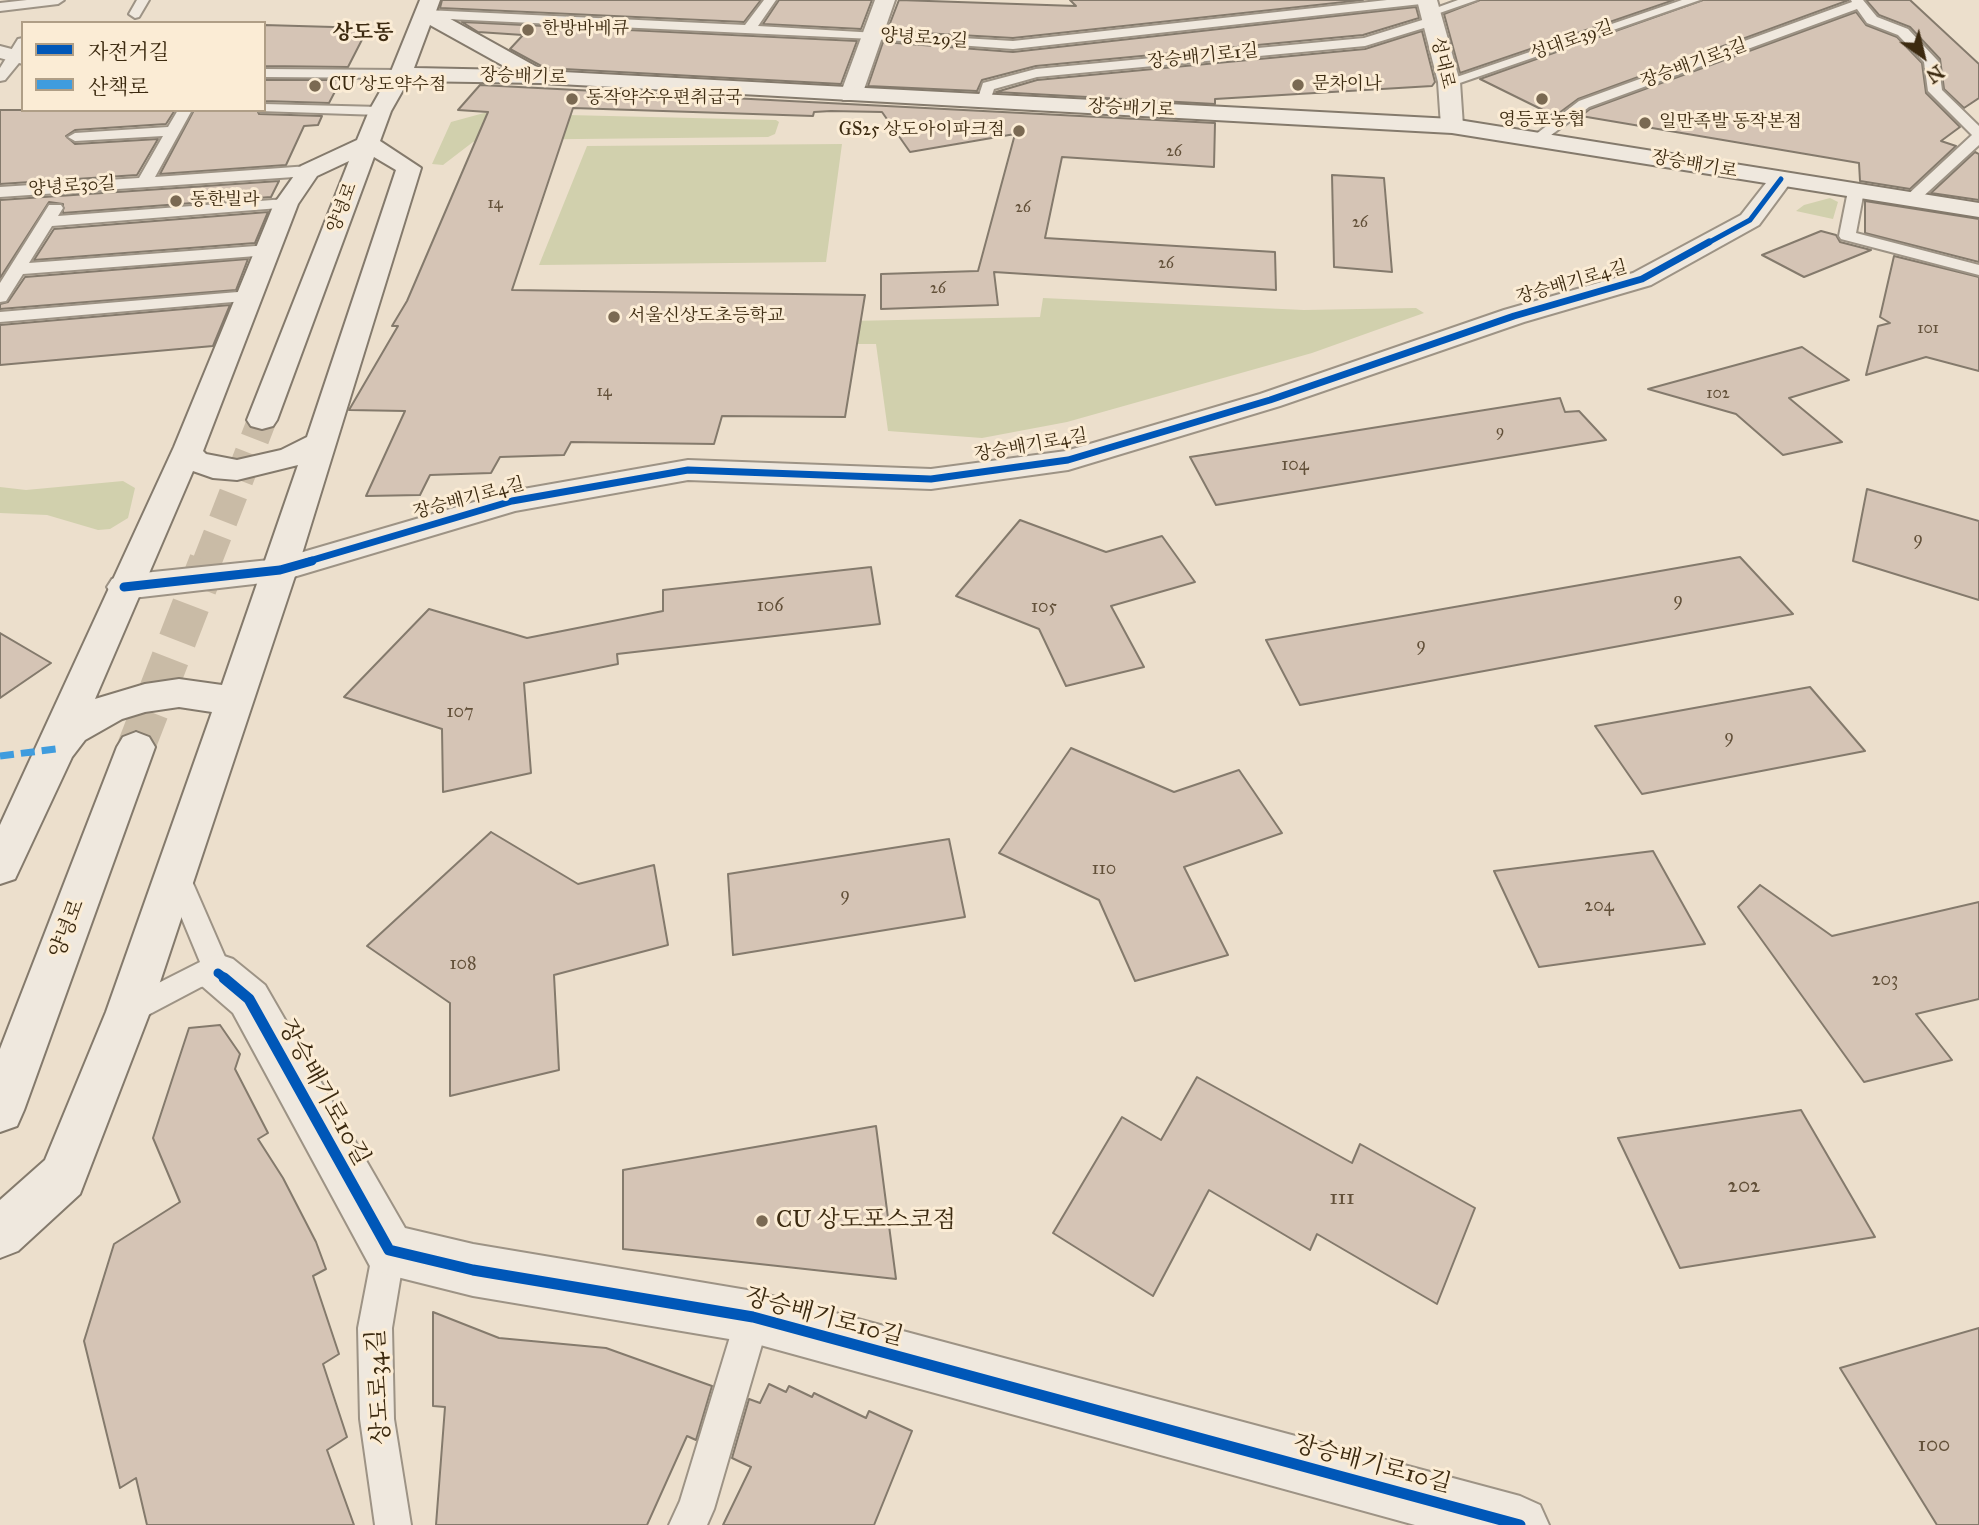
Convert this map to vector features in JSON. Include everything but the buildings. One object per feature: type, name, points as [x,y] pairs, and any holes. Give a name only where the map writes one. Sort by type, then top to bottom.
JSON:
[{"type":"main road","points":[[851,95],[885,0]]},
{"type":"main road","points":[[428,7],[541,77]]},
{"type":"main road","name":"양녕로","points":[[262,420],[374,128],[401,74],[428,7]]},
{"type":"main road","name":"성대로","points":[[1428,8],[1449,82],[1452,126]]},
{"type":"main road","name":"장승배기로","points":[[401,74],[541,77],[1452,126],[1979,210]]},
{"type":"main road","points":[[0,867],[56,749],[124,587],[187,452],[286,204],[309,172],[374,128],[409,168],[280,570],[128,1012],[63,1177],[0,1233]]},
{"type":"main road","name":"장승배기로4길","points":[[124,587],[280,570],[512,501],[688,470],[931,479],[1068,460],[1270,400],[1514,316],[1642,279],[1750,220],[1781,179]]},
{"type":"main road","points":[[187,452],[195,461],[213,468],[237,470],[291,457],[321,442]]},
{"type":"main road","points":[[56,749],[72,730],[109,709],[145,698],[179,693],[212,696],[225,702],[232,710]]},
{"type":"main road","name":"양녕로","points":[[0,1110],[136,747]]},
{"type":"main road","name":"장승배기로10길","points":[[218,973],[249,999],[389,1250],[473,1270],[753,1317],[1520,1525]]},
{"type":"lane","points":[[0,7],[38,7],[58,0]]},
{"type":"lane","points":[[135,14],[143,0]]},
{"type":"lane","points":[[749,29],[770,0]]},
{"type":"lane","points":[[1295,0],[1310,15]]},
{"type":"lane","points":[[1428,8],[1471,0]]},
{"type":"lane","name":"성대로39길","points":[[1449,82],[1694,0]]},
{"type":"lane","points":[[1858,2],[1872,20],[1903,32],[1931,61],[1935,91],[1979,135],[1911,199]]},
{"type":"lane","name":"장승배기로3길","points":[[1538,138],[1584,104],[1858,2]]},
{"type":"lane","name":"양녕로29길","points":[[428,7],[1013,45],[1169,45],[1310,15],[1428,8]]},
{"type":"lane","name":"장승배기로1길","points":[[984,101],[988,86],[1169,45],[1365,41],[1428,8]]},
{"type":"lane","points":[[0,76],[15,53]]},
{"type":"lane","points":[[266,73],[401,74]]},
{"type":"lane","points":[[266,108],[374,128]]},
{"type":"lane","name":"양녕로30길","points":[[144,183],[183,112]]},
{"type":"lane","points":[[75,137],[174,131]]},
{"type":"lane","name":"양녕로30길","points":[[0,192],[309,172]]},
{"type":"lane","points":[[0,297],[68,187]]},
{"type":"lane","points":[[1856,191],[1847,236],[1979,270]]},
{"type":"lane","points":[[47,222],[286,204]]},
{"type":"lane","points":[[17,269],[269,250]]},
{"type":"lane","points":[[0,317],[250,296]]},
{"type":"lane","points":[[128,1012],[197,975],[218,973],[176,873]]},
{"type":"lane","name":"상도로34길","points":[[389,1250],[375,1328],[377,1419],[393,1525]]},
{"type":"lane","points":[[687,1525],[696,1509],[753,1317]]},
{"type":"green space","points":[[484,113],[779,122],[775,134],[768,137],[483,140],[473,142],[443,165],[432,164],[451,122]]},
{"type":"green space","points":[[842,144],[826,262],[539,265],[587,146]]},
{"type":"green space","points":[[1830,198],[1838,202],[1833,219],[1796,211],[1804,205]]},
{"type":"green space","points":[[1043,298],[1304,310],[1416,308],[1424,313],[1312,353],[1067,422],[982,438],[888,431],[876,344],[845,344],[851,321],[1040,317]]},
{"type":"green space","points":[[123,481],[135,488],[128,518],[110,529],[98,530],[47,515],[0,513],[0,487],[26,490]]},
{"type":"tunnel","points":[[207,562],[262,420]]},
{"type":"tunnel","points":[[136,747],[208,561]]},
{"type":"marked path","points":[[0,756],[56,749]]},
{"type":"cycle path","points":[[124,587],[280,570],[512,501],[688,470],[931,479],[1068,460],[1270,400],[1514,316],[1642,279],[1750,220],[1781,179]]},
{"type":"cycle path","points":[[218,973],[249,999],[389,1250],[473,1270],[753,1317],[1520,1525]]},
{"type":"place","name":"한방바베큐","points":[[528,30]]},
{"type":"place","name":"문차이나","points":[[1298,85]]},
{"type":"place","name":"CU 상도약수점","points":[[315,86]]},
{"type":"place","name":"동작약수우편취급국","points":[[572,99]]},
{"type":"place","name":"영등포농협","points":[[1542,99]]},
{"type":"place","name":"일만족발 동작본점","points":[[1645,123]]},
{"type":"place","name":"GS25 상도아이파크점","points":[[1019,131]]},
{"type":"place","name":"동한빌라","points":[[176,201]]},
{"type":"place","name":"서울신상도초등학교","points":[[614,317]]},
{"type":"place","name":"CU 상도포스코점","points":[[762,1221]]},
{"type":"district","name":"상도동","points":[[363,34]]}]
